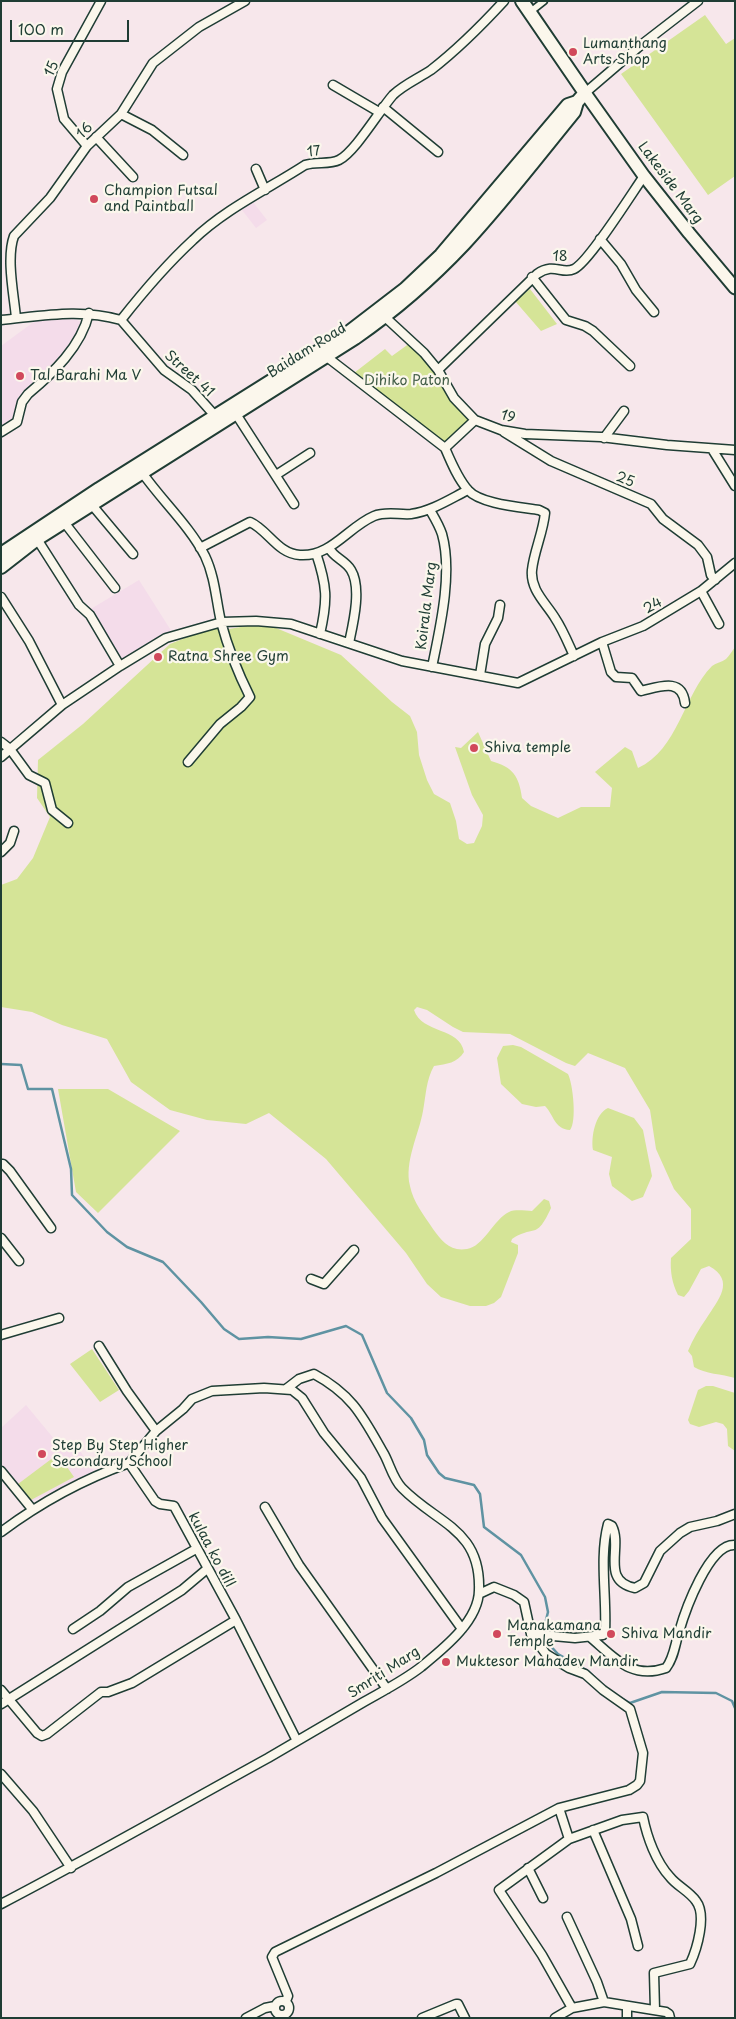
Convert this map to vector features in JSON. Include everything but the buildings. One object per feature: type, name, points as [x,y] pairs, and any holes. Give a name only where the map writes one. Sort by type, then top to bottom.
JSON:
[{"type":"main road","points":[[526,7],[581,98]]},
{"type":"main road","name":"Lakeside Marg","points":[[581,98],[688,233],[735,288]]},
{"type":"main road","name":"Baidam Road","points":[[4,556],[219,419],[385,317],[431,278],[465,243],[574,112],[581,98]]},
{"type":"main road","name":"Baidam Road","points":[[219,419],[236,414],[323,354],[424,272],[458,238],[568,105],[581,98]]},
{"type":"main road","name":"Baidam Road","points":[[4,556],[37,539],[92,505],[140,469]]},
{"type":"street","name":"15","points":[[87,146],[64,120],[56,89],[62,72],[101,1]]},
{"type":"street","name":"16","points":[[16,318],[12,264],[14,236],[50,198],[87,146],[121,114],[152,63],[199,27],[245,1]]},
{"type":"street","name":"17","points":[[121,320],[155,279],[193,239],[225,214],[305,165],[339,160],[349,152],[394,94],[430,70],[462,45],[504,1]]},
{"type":"street","points":[[526,7],[544,1]]},
{"type":"street","points":[[581,98],[640,45],[698,1]]},
{"type":"street","points":[[332,84],[381,110],[438,152]]},
{"type":"street","points":[[121,114],[152,130],[183,155]]},
{"type":"street","points":[[96,137],[133,177]]},
{"type":"street","points":[[256,169],[265,190]]},
{"type":"street","name":"18","points":[[438,370],[532,277],[547,268],[568,271],[575,269],[600,239],[644,176]]},
{"type":"street","points":[[600,239],[621,264],[636,290],[654,312]]},
{"type":"street","points":[[532,277],[566,320],[585,326],[593,331],[630,366]]},
{"type":"street","points":[[1,320],[60,312],[88,313],[121,320]]},
{"type":"street","points":[[1,432],[17,422],[22,402],[28,394],[70,352],[86,325],[88,313]]},
{"type":"street","points":[[385,317],[424,353],[438,370],[454,398],[476,420],[445,448]]},
{"type":"street","name":"Street 41","points":[[121,320],[164,370],[192,390],[219,419]]},
{"type":"street","points":[[323,354],[445,448],[468,490],[483,500],[539,510],[545,514],[532,571],[533,582],[537,593],[564,633],[574,656]]},
{"type":"street","points":[[604,438],[624,410]]},
{"type":"street","points":[[236,414],[294,504]]},
{"type":"street","name":"19","points":[[476,420],[501,430],[525,434],[604,438],[735,450]]},
{"type":"street","name":"25","points":[[501,430],[551,461],[651,504],[663,519],[698,545],[708,557],[710,575],[715,580]]},
{"type":"street","points":[[712,449],[735,486]]},
{"type":"street","points":[[276,475],[310,453]]},
{"type":"street","points":[[140,469],[200,548],[212,575],[222,622],[233,658],[250,697],[220,724],[188,762]]},
{"type":"street","points":[[200,548],[250,522],[287,551],[299,555],[316,553],[329,548],[362,522],[374,516],[388,513],[412,514],[430,510],[468,490]]},
{"type":"street","points":[[92,505],[133,554]]},
{"type":"street","name":"Koirala Marg","points":[[430,510],[441,531],[446,565],[438,640],[432,667]]},
{"type":"street","points":[[64,522],[116,588]]},
{"type":"street","points":[[37,539],[79,605],[90,615],[120,666]]},
{"type":"street","points":[[329,548],[333,556],[351,570],[353,576],[356,606],[349,643]]},
{"type":"street","points":[[316,553],[326,583],[326,609],[320,634]]},
{"type":"street","name":"24","points":[[1,757],[62,705],[120,666],[166,638],[222,622],[256,621],[291,624],[402,661],[518,683],[602,642],[643,626],[701,591],[735,563]]},
{"type":"street","points":[[701,591],[719,624]]},
{"type":"street","points":[[1,597],[29,641],[62,705]]},
{"type":"street","points":[[480,675],[485,644],[498,618],[500,606]]},
{"type":"street","points":[[602,642],[611,672],[616,677],[632,678],[641,691],[671,686],[681,690],[684,695],[685,704]]},
{"type":"street","points":[[1,742],[10,750],[29,775],[45,783],[52,810],[68,823]]},
{"type":"street","points":[[1,852],[10,843],[14,831]]},
{"type":"street","points":[[1,1164],[4,1164],[10,1171],[51,1228]]},
{"type":"street","points":[[1,1238],[19,1261]]},
{"type":"street","points":[[311,1278],[324,1284],[354,1250]]},
{"type":"street","points":[[1,1335],[59,1318]]},
{"type":"street","points":[[99,1346],[127,1391],[156,1431]]},
{"type":"street","name":"Smriti Marg","points":[[1,1904],[72,1868],[387,1689],[420,1667],[462,1629],[478,1605],[477,1564],[469,1545],[458,1532],[401,1488],[366,1422],[353,1404],[334,1385],[314,1374],[299,1379],[286,1389]]},
{"type":"street","points":[[1,1532],[32,1509],[111,1469],[129,1463],[156,1431],[192,1399],[212,1391],[264,1388],[292,1390],[302,1398],[324,1433],[361,1478],[382,1518],[462,1629]]},
{"type":"street","name":"kulaa ko dill","points":[[129,1463],[155,1501],[160,1504],[174,1506],[236,1620],[297,1741]]},
{"type":"street","points":[[1,1471],[32,1509]]},
{"type":"street","points":[[265,1507],[299,1565],[387,1689]]},
{"type":"street","points":[[531,1634],[557,1637],[603,1635],[605,1632],[604,1552],[608,1524],[612,1526],[616,1536],[614,1560],[616,1575],[621,1582],[635,1588],[644,1583],[660,1551],[680,1533],[690,1527],[717,1521],[735,1514]]},
{"type":"street","points":[[590,1637],[628,1668],[640,1671],[666,1668],[700,1577],[712,1560],[724,1548],[728,1545],[735,1545]]},
{"type":"street","points":[[73,1628],[100,1611],[128,1588],[196,1549]]},
{"type":"street","points":[[1,1704],[9,1701],[182,1590],[208,1569]]},
{"type":"street","points":[[275,2006],[279,2014],[287,2016],[289,2006],[286,2001],[288,1996],[272,1957],[275,1952],[436,1873],[559,1808],[633,1788],[640,1781],[643,1753],[630,1709],[603,1690],[585,1674],[568,1668],[546,1654],[531,1634],[524,1602],[514,1595],[494,1588],[479,1594]]},
{"type":"street","points":[[1,1690],[37,1733],[42,1736],[101,1692],[108,1692],[132,1683],[236,1620]]},
{"type":"street","points":[[1,1774],[32,1811],[72,1868]]},
{"type":"street","points":[[559,1808],[569,1839]]},
{"type":"street","points":[[572,2008],[542,1955],[499,1890],[569,1839],[622,1820],[643,1817],[660,1864],[670,1878],[695,1900],[701,1910],[701,1921],[694,1956],[690,1964],[654,1973],[655,2010]]},
{"type":"street","points":[[593,1830],[631,1919],[638,1946]]},
{"type":"street","points":[[528,1868],[543,1898]]},
{"type":"street","points":[[567,1917],[597,1982],[604,2002]]},
{"type":"street","points":[[246,2018],[265,2008],[275,2006],[279,2001],[286,2001]]},
{"type":"street","points":[[555,2018],[572,2008],[604,2002],[666,2012],[670,2018]]},
{"type":"street","points":[[422,2018],[456,2004],[458,2004],[465,2018]]},
{"type":"street","points":[[627,2006],[627,2018]]},
{"type":"shaded area","points":[[253,202],[267,220],[256,228],[242,210]]},
{"type":"shaded area","name":"Tal Barahi Ma V","points":[[67,315],[83,323],[64,352],[24,391],[17,406],[17,418],[1,426],[1,346],[39,318]]},
{"type":"shaded area","points":[[139,580],[172,632],[121,664],[89,610]]},
{"type":"shaded area","name":"Step By Step Higher Secondary School","points":[[26,1405],[55,1440],[74,1442],[95,1473],[28,1503],[1,1466],[1,1428]]},
{"type":"green space","points":[[705,15],[726,44],[735,38],[735,176],[708,195],[621,74]]},
{"type":"green space","points":[[530,289],[557,324],[541,331],[515,301]]},
{"type":"green space","name":"Dihiko Paton","points":[[410,343],[435,372],[449,398],[470,421],[443,445],[354,373],[385,349],[392,356]]},
{"type":"green space","points":[[264,623],[341,655],[410,716],[417,732],[419,755],[427,780],[434,794],[450,803],[459,839],[467,844],[474,843],[482,826],[483,815],[472,795],[455,747],[461,748],[478,732],[491,761],[505,766],[517,778],[522,798],[531,806],[558,818],[581,807],[610,807],[612,788],[595,772],[625,747],[632,751],[638,768],[652,760],[672,735],[702,678],[712,666],[726,659],[735,647],[735,1378],[708,1373],[694,1367],[692,1356],[688,1351],[696,1334],[719,1298],[722,1291],[722,1278],[709,1266],[701,1269],[684,1297],[678,1295],[672,1277],[671,1258],[691,1239],[691,1209],[674,1189],[656,1149],[650,1110],[625,1068],[588,1053],[575,1066],[510,1034],[463,1032],[427,1010],[417,1007],[414,1010],[418,1018],[425,1023],[456,1038],[464,1052],[455,1061],[434,1066],[431,1071],[421,1120],[410,1158],[409,1177],[411,1192],[433,1229],[447,1245],[456,1249],[467,1249],[478,1243],[498,1220],[511,1211],[532,1211],[544,1199],[549,1201],[551,1208],[542,1225],[512,1239],[511,1242],[518,1245],[518,1253],[501,1297],[494,1303],[486,1306],[470,1306],[441,1297],[427,1284],[406,1253],[326,1159],[269,1113],[246,1124],[207,1120],[170,1110],[131,1082],[107,1039],[62,1025],[32,1012],[1,1007],[1,885],[17,879],[33,858],[50,817],[37,798],[38,760],[83,724],[170,644],[210,628],[229,629]]},
{"type":"green space","points":[[513,1045],[521,1047],[568,1074],[574,1103],[570,1130],[557,1124],[545,1106],[536,1107],[522,1104],[501,1084],[497,1058],[503,1046]]},
{"type":"green space","points":[[58,1089],[108,1089],[180,1131],[98,1213],[76,1192]]},
{"type":"green space","points":[[608,1108],[634,1118],[643,1130],[652,1176],[643,1197],[632,1201],[612,1186],[609,1174],[612,1157],[593,1150],[597,1120]]},
{"type":"green space","points":[[92,1349],[119,1390],[100,1402],[70,1364]]},
{"type":"green space","points":[[706,1386],[713,1386],[735,1393],[735,1451],[728,1446],[727,1429],[723,1424],[716,1422],[699,1427],[690,1424],[688,1420],[698,1390]]},
{"type":"green space","points":[[58,1454],[74,1477],[31,1500],[18,1484]]},
{"type":"waterway","points":[[1,1064],[21,1065],[28,1089],[52,1089],[71,1169],[72,1195],[107,1232],[127,1247],[163,1262],[224,1329],[239,1339],[268,1337],[301,1339],[346,1326],[362,1335],[387,1393],[411,1418],[424,1440],[427,1455],[439,1473],[445,1478],[474,1485],[480,1494],[484,1527],[521,1555],[545,1597],[548,1612],[544,1628]]},
{"type":"waterway","points":[[546,1641],[558,1654],[588,1671],[595,1678]]},
{"type":"waterway","points":[[619,1697],[630,1703],[662,1692],[716,1693],[732,1701],[735,1708]]},
{"type":"place","name":"Lumanthang Arts Shop","points":[[573,52]]},
{"type":"place","name":"Champion Futsal and Paintball","points":[[94,199]]},
{"type":"place","name":"Tal Barahi Ma V","points":[[20,376]]},
{"type":"place","name":"Ratna Shree Gym","points":[[158,657]]},
{"type":"place","name":"Shiva temple","points":[[474,748]]},
{"type":"place","name":"Step By Step Higher Secondary School","points":[[42,1454]]},
{"type":"place","name":"Manakamana Temple","points":[[497,1634]]},
{"type":"place","name":"Shiva Mandir","points":[[611,1634]]},
{"type":"place","name":"Muktesor Mahadev Mandir","points":[[446,1662]]}]
